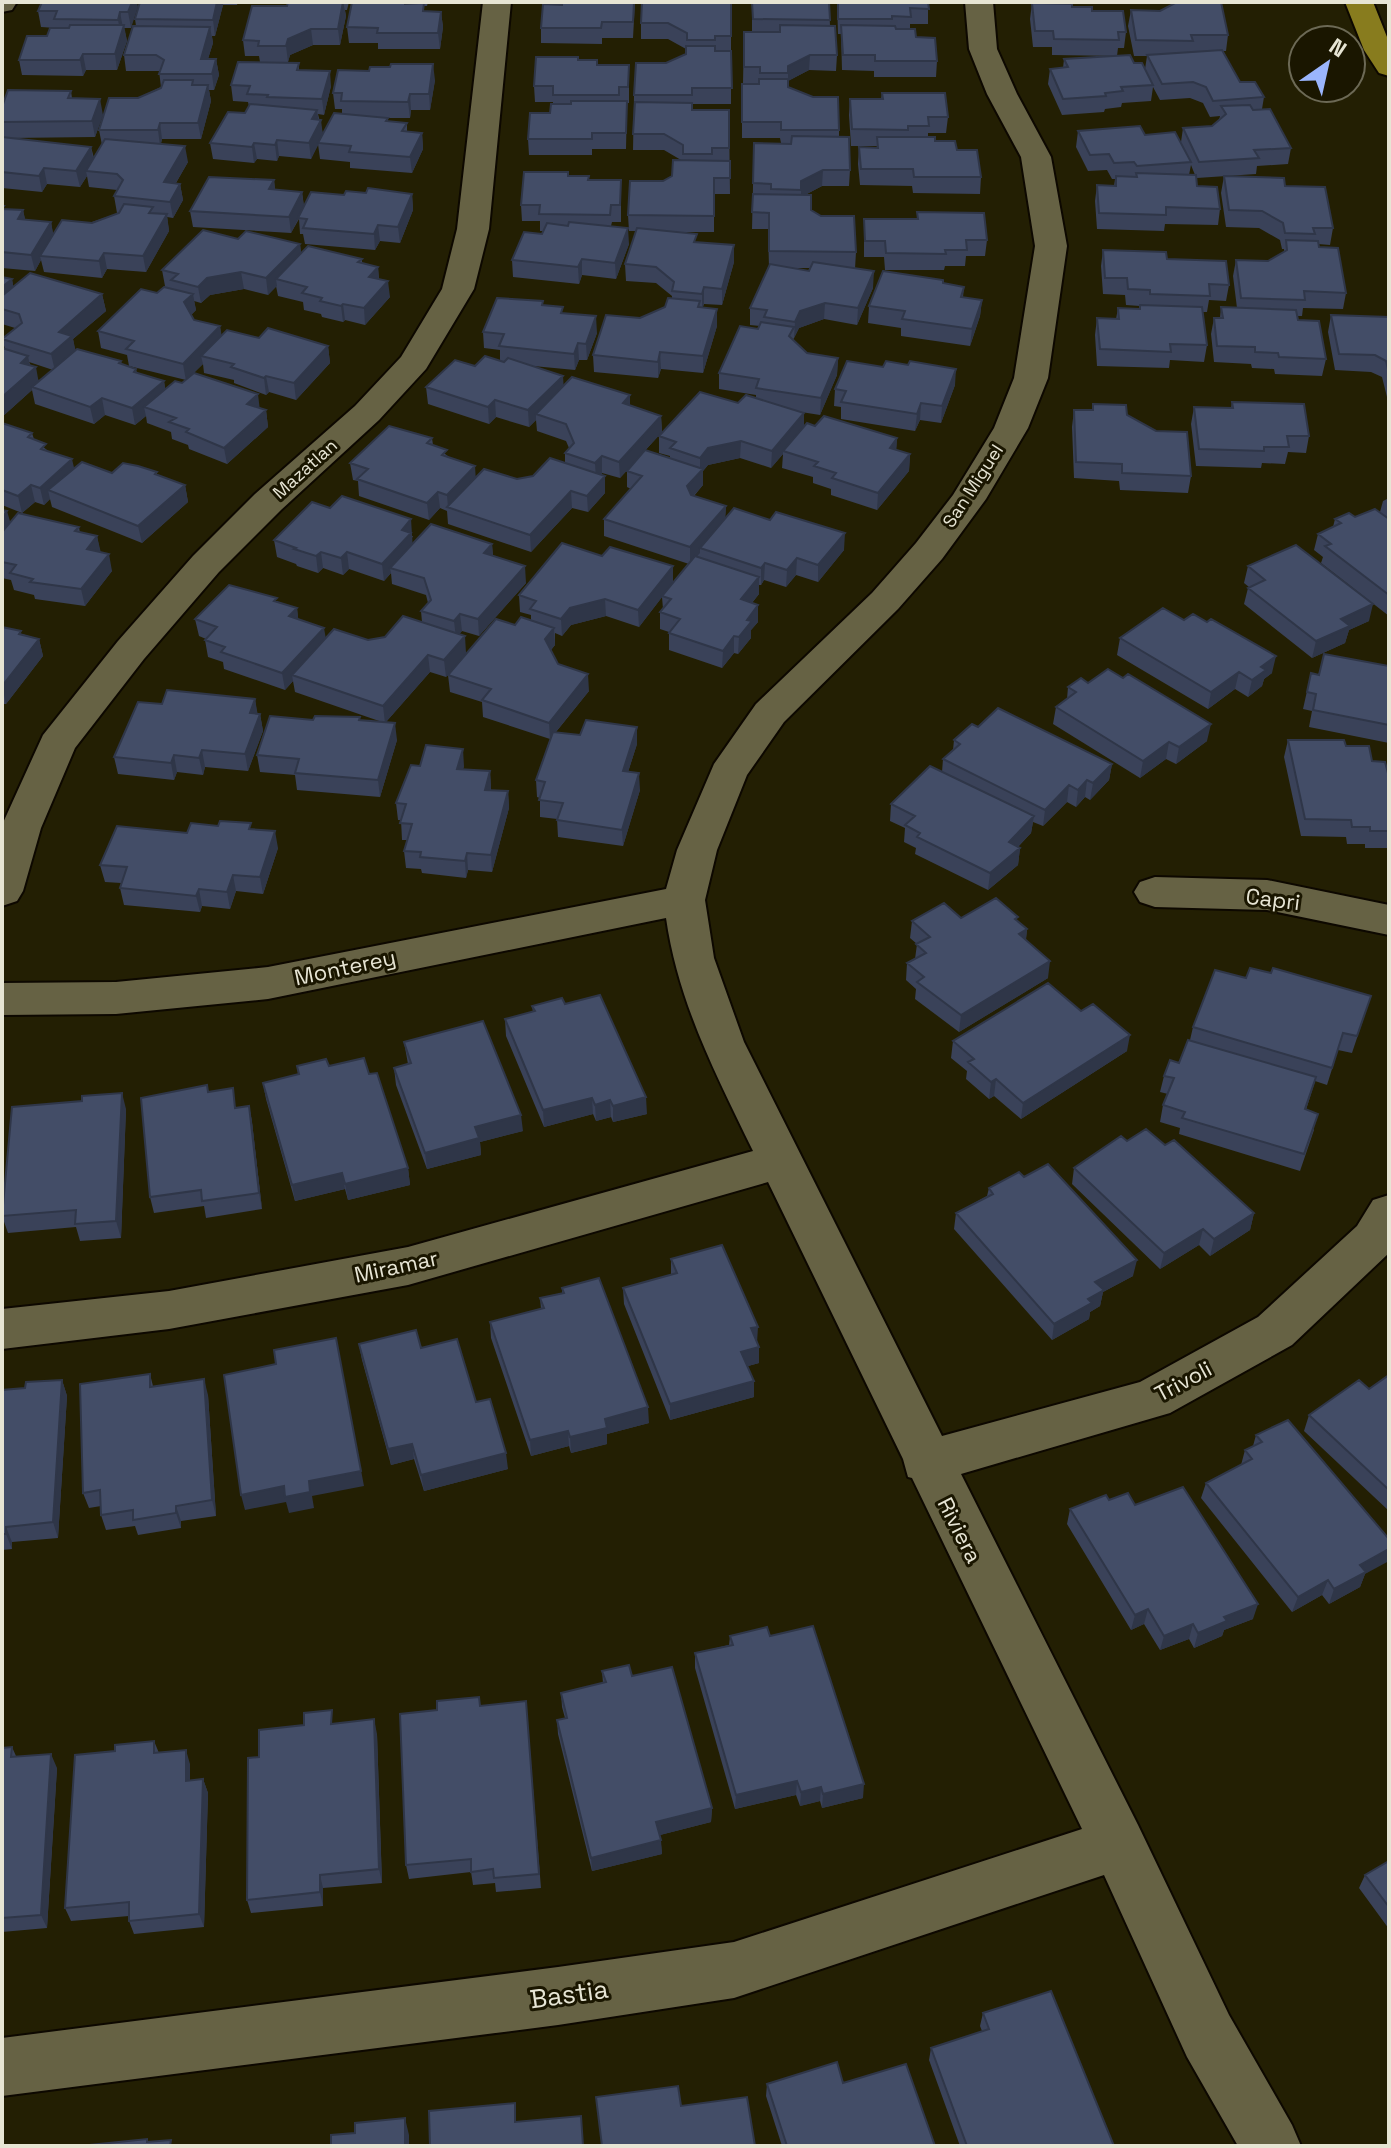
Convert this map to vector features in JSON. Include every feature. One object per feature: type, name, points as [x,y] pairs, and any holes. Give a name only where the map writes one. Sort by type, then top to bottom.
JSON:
[{"type":"main road","points":[[1359,2],[1378,50],[1389,67]]},
{"type":"street","name":"Mazatlan","points":[[2,891],[21,828],[57,744],[131,650],[206,564],[268,502],[367,413],[414,362],[458,289],[473,229],[497,2]]},
{"type":"street","name":"San Miguel","points":[[684,900],[697,850],[728,773],[770,713],[885,601],[929,551],[968,499],[1011,428],[1031,378],[1051,246],[1036,157],[1002,94],[983,49],[979,2]]},
{"type":"street","name":"Capri","points":[[1155,892],[1267,895],[1389,920]]},
{"type":"street","name":"Monterey","points":[[2,999],[116,998],[268,983],[684,900]]},
{"type":"street","name":"Riviera","points":[[684,900],[693,958],[722,1042],[926,1462],[1118,1844],[1208,2036],[1271,2146]]},
{"type":"street","name":"Miramar","points":[[2,1329],[169,1310],[408,1266],[780,1161]]},
{"type":"street","name":"Trivoli","points":[[926,1462],[1153,1399],[1275,1331],[1373,1239],[1389,1213]]},
{"type":"street","name":"Bastia","points":[[2,2067],[558,1996],[734,1970],[1118,1844]]},
{"type":"building","points":[[42,2],[132,2],[128,12],[120,12],[118,20],[54,19],[57,11],[38,11]]},
{"type":"building","points":[[140,2],[217,2],[213,20],[135,19]]},
{"type":"building","points":[[288,2],[343,2],[338,29],[311,29],[288,39],[286,46],[258,46],[259,41],[243,40],[252,6],[287,6]]},
{"type":"building","points":[[352,2],[424,3],[423,11],[441,12],[438,33],[377,33],[378,28],[347,27]]},
{"type":"building","points":[[562,2],[634,2],[633,22],[602,22],[601,28],[541,28],[543,4],[562,5]]},
{"type":"building","points":[[642,2],[731,2],[731,36],[715,36],[715,40],[687,40],[687,33],[668,23],[641,23]]},
{"type":"building","points":[[752,2],[829,2],[830,20],[753,19]]},
{"type":"building","points":[[838,2],[928,2],[929,9],[910,8],[911,17],[838,19]]},
{"type":"building","points":[[1177,2],[1221,2],[1228,35],[1191,35],[1193,41],[1136,40],[1131,10],[1160,11]]},
{"type":"building","points":[[1032,3],[1072,4],[1072,7],[1092,7],[1092,11],[1123,11],[1126,32],[1118,32],[1119,40],[1054,39],[1053,31],[1035,31]]},
{"type":"building","points":[[70,25],[124,25],[115,54],[83,54],[80,60],[19,60],[27,36],[47,36],[50,28],[69,28]]},
{"type":"building","points":[[780,25],[835,26],[837,55],[810,55],[788,66],[788,73],[760,73],[760,67],[744,67],[744,32],[780,32]]},
{"type":"building","points":[[841,25],[915,29],[916,37],[935,38],[937,61],[875,61],[875,55],[843,55]]},
{"type":"building","points":[[133,26],[210,27],[201,59],[216,59],[212,74],[159,74],[164,60],[156,55],[124,55]]},
{"type":"building","points":[[686,46],[715,46],[715,51],[731,51],[732,88],[692,88],[692,95],[634,95],[636,63],[666,63],[686,54]]},
{"type":"building","points":[[1222,50],[1240,82],[1255,82],[1264,97],[1213,101],[1206,87],[1193,82],[1162,84],[1147,55]]},
{"type":"building","points":[[1130,55],[1134,63],[1142,63],[1153,85],[1121,87],[1123,91],[1105,93],[1106,96],[1063,99],[1050,69],[1068,67],[1064,59]]},
{"type":"building","points":[[536,57],[578,57],[578,60],[597,60],[597,65],[629,65],[628,87],[619,87],[619,95],[553,95],[553,86],[534,86]]},
{"type":"building","points":[[238,62],[299,63],[297,70],[330,71],[322,99],[267,97],[247,94],[250,86],[231,85]]},
{"type":"building","points":[[391,64],[433,64],[429,94],[410,94],[408,102],[341,101],[342,93],[333,93],[338,70],[369,71],[370,67],[390,67]]},
{"type":"building","points":[[759,79],[788,79],[788,87],[813,97],[838,97],[839,130],[781,130],[781,122],[742,122],[742,84],[759,84]]},
{"type":"building","points":[[164,80],[193,80],[192,85],[208,85],[198,123],[160,123],[158,130],[99,130],[109,98],[138,98],[161,88]]},
{"type":"building","points":[[8,90],[71,91],[68,98],[100,99],[92,121],[2,122],[2,107]]},
{"type":"building","points":[[882,93],[945,93],[948,117],[928,117],[929,126],[908,126],[908,130],[852,129],[850,99],[883,99]]},
{"type":"building","points":[[571,101],[627,101],[626,133],[592,133],[592,139],[528,139],[530,113],[550,113],[551,104],[571,104]]},
{"type":"building","points":[[635,102],[692,103],[692,110],[729,110],[729,148],[712,148],[712,154],[683,154],[683,145],[664,134],[633,134]]},
{"type":"building","points":[[250,104],[317,110],[312,119],[321,120],[309,143],[277,140],[275,145],[254,143],[252,147],[210,143],[228,112],[245,113]]},
{"type":"building","points":[[1250,105],[1253,110],[1270,109],[1291,148],[1254,150],[1259,158],[1199,162],[1183,128],[1212,126],[1226,114],[1221,106]]},
{"type":"building","points":[[334,113],[388,118],[386,121],[407,123],[402,131],[422,133],[410,157],[349,152],[351,146],[318,143]]},
{"type":"building","points":[[1140,126],[1145,135],[1175,132],[1191,162],[1137,166],[1134,162],[1114,163],[1109,154],[1090,155],[1078,131]]},
{"type":"building","points":[[792,136],[849,137],[850,170],[823,170],[801,181],[801,190],[771,189],[771,184],[753,183],[754,143],[791,144]]},
{"type":"building","points":[[2,137],[91,147],[76,171],[44,168],[39,176],[2,172]]},
{"type":"building","points":[[877,137],[935,137],[935,141],[955,141],[957,150],[977,150],[981,177],[914,177],[913,169],[861,169],[859,147],[878,148]]},
{"type":"building","points":[[105,139],[185,146],[164,182],[180,184],[170,202],[114,196],[123,180],[117,174],[86,171]]},
{"type":"building","points":[[673,160],[730,161],[730,178],[714,178],[714,216],[628,215],[630,181],[663,181],[672,176]]},
{"type":"building","points":[[524,172],[568,172],[568,176],[589,176],[588,180],[621,180],[620,205],[611,205],[610,215],[539,214],[540,205],[521,205]]},
{"type":"building","points":[[1136,173],[1196,175],[1197,186],[1217,187],[1220,209],[1166,207],[1166,215],[1099,213],[1097,185],[1116,186],[1116,176],[1137,177]]},
{"type":"building","points":[[1224,176],[1284,178],[1285,186],[1325,187],[1333,228],[1313,228],[1315,234],[1285,233],[1283,223],[1262,211],[1229,210]]},
{"type":"building","points":[[209,177],[274,180],[269,189],[302,192],[289,217],[190,211]]},
{"type":"building","points":[[368,188],[412,194],[398,227],[378,225],[374,234],[303,228],[307,219],[298,218],[311,192],[344,195],[346,191],[366,193]]},
{"type":"building","points":[[753,194],[811,195],[811,210],[821,216],[854,216],[856,252],[769,251],[769,213],[752,212]]},
{"type":"building","points":[[124,204],[153,207],[149,213],[167,214],[143,256],[104,253],[99,261],[40,256],[62,220],[92,223],[119,213]]},
{"type":"building","points":[[2,209],[23,210],[18,219],[51,222],[31,255],[2,252]]},
{"type":"building","points":[[917,212],[984,213],[987,240],[966,240],[967,250],[945,250],[946,254],[886,253],[885,241],[865,241],[864,219],[918,219]]},
{"type":"building","points":[[569,222],[628,228],[615,263],[582,259],[578,267],[512,260],[524,232],[542,234],[547,223],[568,226]]},
{"type":"building","points":[[637,228],[697,234],[694,242],[734,245],[722,289],[704,287],[702,294],[672,291],[674,282],[656,267],[625,264]]},
{"type":"building","points":[[203,230],[238,239],[246,231],[300,244],[266,278],[241,272],[207,278],[198,287],[171,280],[178,274],[162,270]]},
{"type":"building","points":[[1286,240],[1318,241],[1319,247],[1338,248],[1346,293],[1304,291],[1305,300],[1241,298],[1236,260],[1268,261],[1287,250]]},
{"type":"building","points":[[308,246],[362,259],[358,262],[378,267],[369,277],[388,281],[364,308],[320,301],[322,298],[302,293],[307,287],[276,279]]},
{"type":"building","points":[[1103,250],[1166,252],[1167,259],[1226,261],[1229,285],[1209,284],[1210,296],[1150,294],[1150,290],[1128,289],[1127,278],[1105,278]]},
{"type":"building","points":[[813,262],[874,271],[858,308],[825,303],[800,311],[795,322],[764,317],[767,310],[750,308],[770,264],[809,271]]},
{"type":"building","points":[[883,271],[943,280],[943,283],[964,287],[961,297],[982,300],[972,329],[902,319],[905,311],[869,306]]},
{"type":"building","points":[[30,273],[102,294],[59,332],[72,336],[51,354],[2,339],[22,323],[19,314],[2,309],[2,296]]},
{"type":"building","points":[[2,277],[12,279],[2,287]]},
{"type":"building","points":[[164,287],[193,294],[184,302],[194,320],[220,326],[183,364],[126,349],[134,341],[98,331],[141,289],[157,293]]},
{"type":"building","points":[[497,298],[543,301],[542,305],[563,307],[561,313],[596,316],[586,344],[578,343],[574,354],[499,346],[504,334],[483,332]]},
{"type":"building","points":[[668,298],[700,301],[698,307],[717,309],[703,356],[660,352],[658,362],[593,355],[606,315],[640,318],[665,307]]},
{"type":"building","points":[[1140,305],[1202,307],[1207,345],[1170,344],[1171,352],[1100,349],[1097,318],[1119,319],[1118,308],[1140,309]]},
{"type":"building","points":[[1221,307],[1296,310],[1298,320],[1319,321],[1326,359],[1279,357],[1278,353],[1255,352],[1255,347],[1217,346],[1214,318],[1223,318]]},
{"type":"building","points":[[1331,315],[1389,317],[1389,373],[1386,361],[1375,355],[1339,354]]},
{"type":"building","points":[[761,322],[794,327],[789,336],[807,353],[838,358],[821,398],[756,388],[759,379],[719,373],[740,326],[758,329]]},
{"type":"building","points":[[268,328],[328,346],[294,383],[264,378],[231,367],[234,364],[201,356],[227,330],[259,338]]},
{"type":"building","points":[[2,348],[28,356],[21,363],[36,367],[2,397]]},
{"type":"building","points":[[77,349],[121,361],[119,363],[136,369],[134,372],[164,381],[132,408],[102,398],[90,407],[32,387]]},
{"type":"building","points":[[485,356],[504,362],[508,358],[563,376],[528,410],[495,400],[488,407],[426,387],[455,360],[475,366]]},
{"type":"building","points":[[847,361],[883,367],[886,361],[908,365],[910,361],[956,369],[942,406],[921,403],[917,414],[841,402],[846,391],[835,389]]},
{"type":"building","points":[[194,373],[258,394],[247,404],[266,410],[224,448],[169,422],[176,418],[144,407],[175,381],[182,383]]},
{"type":"building","points":[[572,377],[630,395],[623,403],[661,416],[619,462],[602,456],[595,463],[565,453],[574,443],[566,424],[536,414]]},
{"type":"building","points":[[700,392],[738,403],[746,395],[804,413],[772,451],[741,441],[708,448],[700,458],[670,448],[676,442],[659,436]]},
{"type":"building","points":[[1232,402],[1304,404],[1309,436],[1287,436],[1289,447],[1264,447],[1264,451],[1199,449],[1194,407],[1233,408]]},
{"type":"building","points":[[1093,404],[1126,405],[1127,415],[1156,431],[1187,432],[1191,476],[1122,473],[1122,464],[1076,462],[1074,410],[1093,410]]},
{"type":"building","points":[[824,416],[897,438],[890,448],[910,454],[878,493],[832,478],[836,473],[814,466],[818,462],[783,451],[807,423],[815,426]]},
{"type":"building","points":[[2,423],[32,433],[28,437],[46,444],[41,449],[72,459],[40,488],[31,485],[18,496],[2,490]]},
{"type":"building","points":[[389,426],[432,438],[427,443],[447,450],[442,455],[475,466],[447,495],[438,492],[427,503],[357,479],[368,469],[350,463]]},
{"type":"building","points":[[645,450],[703,469],[687,486],[691,495],[726,506],[690,547],[604,519],[642,476],[627,471]]},
{"type":"building","points":[[550,458],[605,476],[587,496],[571,491],[530,535],[447,507],[484,469],[517,479],[533,476]]},
{"type":"building","points":[[82,462],[112,473],[123,463],[138,466],[185,485],[138,526],[48,490]]},
{"type":"building","points":[[342,496],[411,519],[402,530],[411,533],[382,564],[347,552],[341,558],[321,552],[316,556],[274,540],[312,502],[330,508]]},
{"type":"building","points":[[734,508],[770,520],[776,512],[845,533],[818,565],[797,558],[787,570],[765,563],[761,568],[700,548]]},
{"type":"building","points":[[1375,509],[1389,519],[1389,595],[1325,546],[1331,544],[1318,534],[1341,523],[1335,519],[1349,513],[1355,517]]},
{"type":"building","points":[[18,513],[79,527],[75,531],[97,536],[87,549],[109,554],[81,589],[30,582],[33,579],[10,573],[16,565],[2,562],[2,532]]},
{"type":"building","points":[[431,524],[492,544],[484,553],[525,566],[478,619],[460,614],[454,621],[421,611],[431,600],[424,578],[390,568]]},
{"type":"building","points":[[562,543],[602,556],[610,547],[673,566],[638,610],[605,599],[570,608],[561,619],[530,609],[536,601],[519,595]]},
{"type":"building","points":[[1296,545],[1373,604],[1341,619],[1350,626],[1316,641],[1248,588],[1265,580],[1248,566]]},
{"type":"building","points":[[695,556],[759,577],[741,599],[758,605],[747,620],[752,621],[739,637],[734,636],[723,651],[669,633],[680,619],[660,612],[671,599],[662,596]]},
{"type":"building","points":[[229,585],[277,598],[274,601],[297,608],[289,616],[324,628],[282,673],[221,652],[225,647],[205,640],[217,627],[195,619]]},
{"type":"building","points":[[1163,608],[1184,620],[1193,614],[1207,622],[1211,619],[1276,656],[1261,667],[1266,670],[1252,680],[1239,672],[1211,692],[1120,638]]},
{"type":"building","points":[[403,616],[465,636],[444,660],[428,655],[383,706],[292,675],[334,629],[368,640],[385,637]]},
{"type":"building","points":[[521,617],[554,628],[545,639],[558,664],[588,674],[549,723],[482,700],[491,689],[448,675],[496,619],[515,625]]},
{"type":"building","points":[[2,627],[39,639],[2,686]]},
{"type":"building","points":[[1324,654],[1389,666],[1389,725],[1313,710],[1316,694],[1307,692],[1311,673],[1319,675]]},
{"type":"building","points":[[1108,669],[1123,678],[1128,674],[1211,724],[1179,747],[1169,742],[1143,761],[1056,707],[1076,692],[1068,687],[1081,678],[1088,683]]},
{"type":"building","points":[[167,690],[255,699],[250,713],[260,714],[245,754],[202,750],[199,758],[174,755],[171,763],[114,757],[138,702],[162,704]]},
{"type":"building","points":[[998,708],[1112,764],[1093,783],[1087,780],[1078,790],[1069,785],[1045,810],[943,759],[960,744],[954,740],[972,724],[978,727]]},
{"type":"building","points":[[270,716],[313,720],[315,716],[360,717],[359,720],[395,723],[378,780],[295,773],[299,759],[257,755]]},
{"type":"building","points":[[586,720],[637,727],[623,771],[639,773],[622,830],[557,820],[563,803],[539,800],[545,782],[536,780],[553,732],[580,735]]},
{"type":"building","points":[[1288,740],[1344,740],[1346,746],[1369,746],[1372,761],[1385,762],[1389,777],[1389,831],[1352,827],[1351,820],[1305,819]]},
{"type":"building","points":[[426,745],[463,749],[457,769],[490,771],[485,790],[508,791],[491,855],[467,853],[465,861],[420,857],[421,852],[404,851],[412,824],[400,823],[406,804],[396,803],[411,765],[420,766]]},
{"type":"building","points":[[930,766],[1034,816],[1009,842],[1020,848],[990,873],[917,837],[920,833],[905,825],[915,816],[891,804]]},
{"type":"building","points":[[220,821],[251,823],[249,829],[275,831],[260,877],[233,875],[227,892],[199,889],[196,896],[120,888],[127,867],[100,865],[117,826],[187,833],[191,823],[218,826]]},
{"type":"building","points":[[996,898],[1027,929],[1019,934],[1050,961],[961,1015],[917,982],[924,977],[907,963],[926,953],[916,944],[930,937],[912,921],[944,903],[961,918]]},
{"type":"building","points":[[1250,968],[1271,973],[1273,968],[1371,996],[1357,1036],[1343,1033],[1332,1068],[1193,1027],[1215,970],[1246,978]]},
{"type":"building","points":[[1048,983],[1081,1011],[1093,1004],[1130,1035],[1023,1103],[996,1079],[991,1082],[968,1062],[974,1059],[953,1041]]},
{"type":"building","points":[[600,995],[646,1097],[613,1106],[610,1100],[595,1105],[592,1098],[543,1110],[505,1019],[535,1011],[532,1006],[562,998],[565,1004]]},
{"type":"building","points":[[483,1021],[521,1115],[475,1127],[479,1138],[425,1153],[394,1068],[411,1063],[404,1042]]},
{"type":"building","points":[[1188,1040],[1316,1077],[1305,1109],[1318,1114],[1304,1154],[1182,1118],[1185,1112],[1163,1105],[1174,1078],[1164,1076],[1170,1060],[1179,1063]]},
{"type":"building","points":[[364,1058],[369,1074],[377,1073],[408,1168],[345,1184],[342,1173],[292,1185],[263,1083],[299,1074],[297,1066],[326,1059],[329,1066]]},
{"type":"building","points":[[207,1085],[208,1092],[233,1088],[235,1108],[249,1106],[259,1193],[202,1201],[201,1190],[150,1197],[141,1098]]},
{"type":"building","points":[[122,1093],[116,1221],[75,1224],[76,1210],[2,1216],[12,1107],[82,1101],[82,1096]]},
{"type":"building","points":[[1146,1129],[1165,1145],[1174,1140],[1254,1213],[1214,1239],[1203,1229],[1164,1253],[1074,1168],[1121,1136],[1127,1141]]},
{"type":"building","points":[[1048,1164],[1137,1260],[1095,1282],[1104,1290],[1088,1299],[1092,1303],[1054,1324],[956,1213],[993,1194],[989,1188],[1019,1172],[1024,1177]]},
{"type":"building","points":[[722,1245],[758,1327],[751,1328],[759,1347],[741,1352],[754,1381],[670,1404],[623,1288],[677,1273],[671,1259]]},
{"type":"building","points":[[599,1278],[648,1407],[605,1419],[607,1428],[570,1437],[568,1431],[530,1440],[490,1322],[544,1308],[540,1298],[564,1293],[562,1288]]},
{"type":"building","points":[[416,1330],[421,1348],[457,1339],[476,1402],[490,1399],[506,1453],[421,1475],[412,1444],[388,1449],[359,1344]]},
{"type":"building","points":[[336,1338],[361,1471],[309,1481],[310,1492],[285,1497],[284,1486],[241,1495],[224,1375],[276,1364],[274,1350]]},
{"type":"building","points":[[150,1374],[150,1387],[204,1379],[212,1500],[176,1506],[176,1513],[133,1520],[133,1510],[101,1515],[100,1490],[83,1493],[80,1384]]},
{"type":"building","points":[[1389,1375],[1389,1490],[1309,1415],[1359,1380],[1369,1389]]},
{"type":"building","points":[[62,1380],[53,1522],[6,1527],[6,1534],[2,1534],[2,1390],[25,1388],[26,1382]]},
{"type":"building","points":[[1288,1420],[1389,1539],[1389,1549],[1360,1565],[1366,1572],[1334,1589],[1328,1580],[1298,1597],[1206,1483],[1252,1459],[1245,1450],[1262,1442],[1256,1435]]},
{"type":"building","points":[[1183,1487],[1258,1604],[1224,1617],[1227,1621],[1198,1633],[1193,1624],[1164,1636],[1148,1609],[1135,1615],[1070,1509],[1106,1495],[1109,1500],[1128,1493],[1135,1505]]},
{"type":"building","points":[[813,1626],[864,1784],[823,1794],[821,1787],[801,1792],[797,1781],[736,1795],[695,1653],[733,1645],[730,1636],[767,1627],[770,1636]]},
{"type":"building","points":[[629,1665],[632,1676],[672,1667],[712,1808],[656,1822],[661,1840],[591,1858],[557,1720],[567,1718],[561,1693],[606,1682],[602,1671]]},
{"type":"building","points":[[479,1697],[480,1706],[526,1701],[539,1874],[494,1878],[493,1869],[471,1872],[471,1859],[406,1865],[400,1714],[437,1710],[437,1701]]},
{"type":"building","points":[[332,1710],[331,1724],[374,1719],[379,1869],[320,1875],[320,1892],[247,1900],[248,1758],[259,1757],[259,1730],[304,1725],[304,1713]]},
{"type":"building","points":[[154,1741],[154,1753],[186,1750],[186,1781],[203,1779],[199,1914],[129,1921],[129,1902],[65,1908],[75,1755],[115,1751],[115,1745]]},
{"type":"building","points":[[12,1747],[11,1757],[51,1754],[41,1915],[2,1918],[2,1748]]},
{"type":"building","points":[[1389,1861],[1389,1907],[1365,1875]]},
{"type":"building","points":[[1051,1991],[1114,2146],[967,2146],[931,2048],[989,2029],[983,2013]]},
{"type":"building","points":[[837,2062],[843,2083],[906,2064],[935,2146],[787,2146],[767,2084]]},
{"type":"building","points":[[678,2086],[681,2106],[747,2097],[755,2146],[602,2146],[596,2097]]},
{"type":"building","points":[[515,2103],[515,2122],[581,2116],[583,2146],[430,2146],[429,2111]]},
{"type":"building","points":[[405,2118],[405,2146],[331,2146],[331,2135],[355,2133],[355,2123]]},
{"type":"building","points":[[147,2139],[147,2142],[171,2140],[170,2146],[90,2146],[90,2145]]}]
